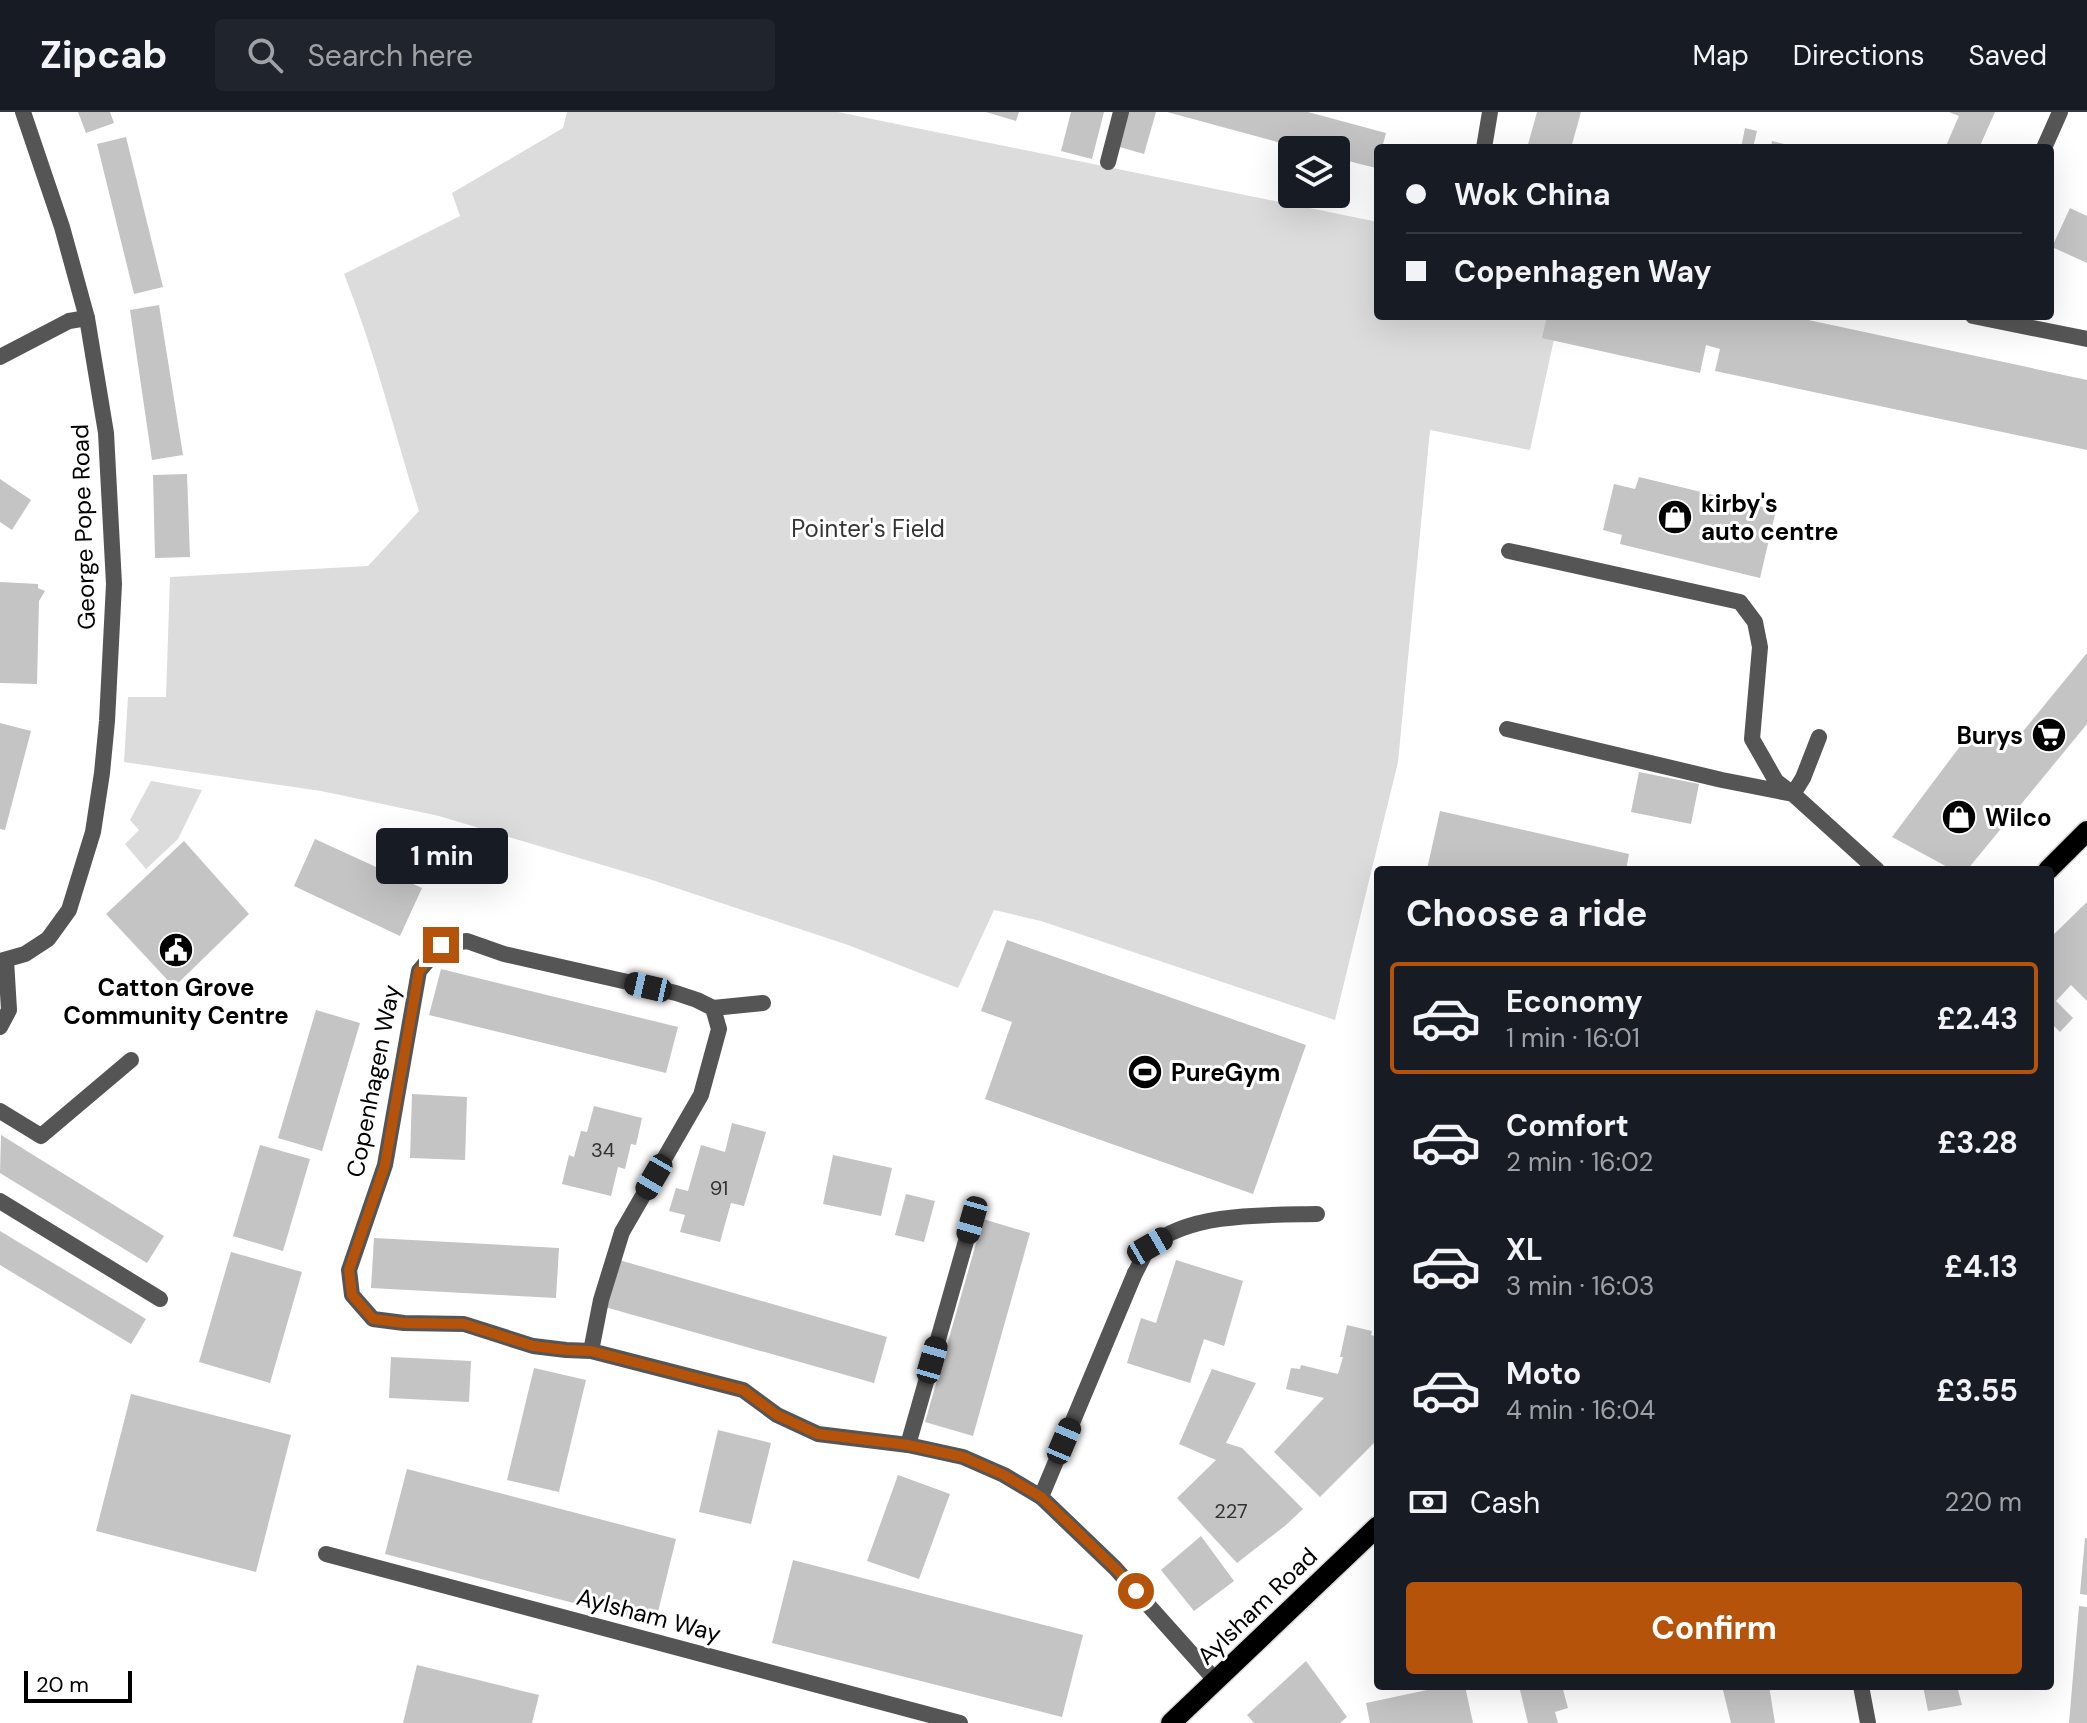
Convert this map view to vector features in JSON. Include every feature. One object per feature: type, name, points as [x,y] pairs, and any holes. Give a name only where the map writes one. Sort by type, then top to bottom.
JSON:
[{"type":"main road","points":[[2052,866],[2087,831]]},
{"type":"main road","name":"Aylsham Road","points":[[1171,1723],[1374,1530]]},
{"type":"street","name":"George Pope Road","points":[[3,960],[25,954],[48,939],[69,910],[93,832],[107,721],[114,584],[106,433],[87,318],[62,227],[23,112]]},
{"type":"street","points":[[1108,162],[1121,112]]},
{"type":"street","points":[[1485,144],[1490,112]]},
{"type":"street","points":[[2046,144],[2060,112]]},
{"type":"street","points":[[0,357],[69,321],[87,318]]},
{"type":"street","points":[[1993,320],[2087,339]]},
{"type":"street","points":[[1509,551],[1740,602],[1755,622],[1760,647],[1752,739],[1776,781],[1873,866]]},
{"type":"street","points":[[1507,729],[1793,794]]},
{"type":"street","points":[[1793,794],[1803,778],[1819,737]]},
{"type":"street","name":"Copenhagen Way","points":[[713,1008],[676,993],[504,954],[467,941],[441,945],[419,971],[385,1165],[349,1270],[352,1295],[373,1319],[464,1324],[533,1346],[591,1351],[743,1390],[777,1415],[818,1434],[908,1445],[963,1457],[1004,1475],[1041,1497],[1115,1568],[1216,1681]]},
{"type":"street","points":[[0,1027],[9,1010],[3,960]]},
{"type":"street","points":[[591,1351],[601,1300],[622,1232],[701,1095],[719,1029],[713,1008],[763,1003]]},
{"type":"street","points":[[0,1111],[41,1136],[131,1060]]},
{"type":"street","points":[[0,1201],[160,1299]]},
{"type":"street","points":[[1041,1497],[1135,1273],[1150,1246],[1185,1226],[1238,1217],[1317,1214]]},
{"type":"street","points":[[908,1445],[972,1220]]},
{"type":"street","name":"Aylsham Way","points":[[326,1554],[960,1723]]},
{"type":"street","points":[[1862,1690],[1868,1723]]},
{"type":"green space","name":"Pointer's Field","points":[[567,112],[838,112],[1278,202],[1278,208],[1309,208],[1374,221],[1374,320],[1558,320],[1530,450],[1430,430],[1398,762],[1335,1020],[1041,921],[994,910],[958,988],[848,945],[646,878],[439,816],[321,791],[124,762],[128,697],[166,697],[170,577],[368,566],[419,511],[375,362],[344,274],[460,216],[452,193],[563,128]]},
{"type":"green space","points":[[151,781],[202,790],[178,839],[146,869],[125,844],[139,830],[130,820]]},
{"type":"building","points":[[78,112],[110,112],[114,123],[86,133]]},
{"type":"building","points":[[986,112],[1019,112],[1016,121]]},
{"type":"building","points":[[1071,112],[1104,112],[1092,159],[1061,151]]},
{"type":"building","points":[[1126,112],[1156,112],[1144,154],[1116,146]]},
{"type":"building","points":[[1167,112],[1308,112],[1386,133],[1383,144],[1374,144],[1374,168],[1350,162],[1350,136],[1278,136],[1278,142]]},
{"type":"building","points":[[1537,112],[1581,112],[1572,144],[1528,144]]},
{"type":"building","points":[[1949,112],[1995,112],[1981,144],[1947,144],[1959,116]]},
{"type":"building","points":[[1745,128],[1757,131],[1754,144],[1742,144]]},
{"type":"building","points":[[126,137],[163,287],[134,294],[97,144]]},
{"type":"building","points":[[2070,208],[2087,216],[2087,263],[2054,248]]},
{"type":"building","points":[[159,305],[183,455],[152,460],[130,310]]},
{"type":"building","points":[[1546,320],[1809,320],[2087,380],[2087,450],[1715,371],[1720,349],[1706,345],[1700,373],[1542,338]]},
{"type":"building","points":[[187,474],[190,557],[155,558],[153,475]]},
{"type":"building","name":"kirby's auto centre","points":[[1639,477],[1776,510],[1760,578],[1620,544],[1622,535],[1603,530],[1614,484],[1635,489]]},
{"type":"building","points":[[0,479],[31,500],[12,530],[0,522]]},
{"type":"building","points":[[0,582],[38,584],[38,588],[45,591],[39,601],[37,684],[0,683]]},
{"type":"building","name":"Wilco","points":[[2087,653],[2087,724],[1970,866],[1946,866],[1892,837],[1970,733],[1979,740],[1990,728],[2011,746]]},
{"type":"building","points":[[0,723],[31,731],[5,830],[0,829]]},
{"type":"building","points":[[1639,772],[1699,784],[1691,824],[1631,812]]},
{"type":"building","points":[[1440,811],[1629,854],[1627,866],[1428,866]]},
{"type":"building","points":[[315,839],[422,888],[400,936],[294,886]]},
{"type":"building","name":"Catton Grove Community Centre","points":[[184,841],[249,914],[174,987],[106,914]]},
{"type":"building","points":[[2087,902],[2087,1001],[2071,985],[2056,1001],[2073,1018],[2060,1032],[2054,1026],[2054,934]]},
{"type":"building","name":"PureGym","points":[[1007,940],[1306,1045],[1253,1194],[985,1099],[1012,1022],[981,1011]]},
{"type":"building","points":[[441,969],[678,1027],[666,1073],[429,1015]]},
{"type":"building","points":[[316,1010],[360,1023],[322,1151],[278,1138]]},
{"type":"building","points":[[412,1094],[467,1097],[465,1160],[410,1158]]},
{"type":"building","points":[[594,1106],[642,1118],[636,1145],[631,1144],[625,1169],[618,1167],[611,1196],[562,1184],[569,1155],[574,1157],[581,1131],[587,1132]]},
{"type":"building","points":[[732,1123],[766,1132],[744,1206],[731,1203],[720,1242],[680,1232],[685,1215],[669,1211],[676,1188],[688,1191],[701,1145],[725,1152]]},
{"type":"building","points":[[1,1135],[164,1236],[147,1263],[0,1173]]},
{"type":"building","points":[[260,1145],[310,1159],[283,1251],[233,1236]]},
{"type":"building","points":[[833,1155],[892,1168],[881,1216],[823,1204]]},
{"type":"building","points":[[906,1194],[935,1201],[924,1242],[895,1235]]},
{"type":"building","points":[[983,1219],[1030,1233],[973,1436],[925,1422]]},
{"type":"building","points":[[0,1231],[146,1319],[131,1344],[0,1265]]},
{"type":"building","points":[[374,1238],[559,1248],[556,1298],[371,1288]]},
{"type":"building","points":[[231,1252],[302,1272],[270,1383],[199,1362]]},
{"type":"building","points":[[619,1260],[887,1337],[874,1383],[605,1307]]},
{"type":"building","points":[[1176,1260],[1243,1281],[1224,1346],[1204,1339],[1190,1383],[1127,1363],[1141,1318],[1156,1323]]},
{"type":"building","points":[[1347,1325],[1372,1331],[1374,1443],[1320,1497],[1274,1452],[1324,1398],[1286,1389],[1291,1368],[1300,1369],[1301,1365],[1338,1374],[1343,1357],[1340,1357]]},
{"type":"building","points":[[391,1357],[471,1361],[469,1402],[389,1398]]},
{"type":"building","points":[[534,1368],[586,1380],[559,1492],[507,1480]]},
{"type":"building","points":[[1212,1369],[1256,1383],[1226,1443],[1242,1448],[1303,1509],[1237,1563],[1177,1498],[1216,1460],[1179,1444]]},
{"type":"building","points":[[131,1394],[291,1435],[256,1572],[96,1531]]},
{"type":"building","points":[[718,1430],[771,1443],[751,1524],[699,1512]]},
{"type":"building","points":[[407,1469],[676,1539],[655,1624],[385,1554]]},
{"type":"building","points":[[898,1475],[950,1494],[919,1579],[867,1561]]},
{"type":"building","points":[[1201,1536],[1234,1581],[1194,1611],[1161,1570]]},
{"type":"building","points":[[2087,1538],[2087,1595],[2080,1594]]},
{"type":"building","points":[[793,1560],[1083,1635],[1062,1717],[772,1643]]},
{"type":"building","points":[[2079,1606],[2087,1607],[2087,1723],[2069,1723]]},
{"type":"building","points":[[1306,1661],[1347,1717],[1340,1723],[1254,1723],[1247,1715]]},
{"type":"building","points":[[417,1665],[539,1695],[532,1723],[403,1723]]},
{"type":"building","points":[[1427,1690],[1466,1690],[1473,1723],[1370,1723],[1366,1703]]},
{"type":"building","points":[[1520,1690],[1563,1690],[1568,1708],[1555,1712],[1558,1723],[1528,1723]]},
{"type":"building","points":[[1723,1690],[1770,1690],[1775,1723],[1731,1723]]},
{"type":"building","points":[[1924,1690],[1958,1690],[1962,1705],[1928,1711]]},
{"type":"place","name":"kirby's auto centre","points":[[1675,517]]},
{"type":"place","name":"Burys","points":[[2049,735]]},
{"type":"place","name":"Wilco","points":[[1959,817]]},
{"type":"place","name":"Catton Grove Community Centre","points":[[176,950]]},
{"type":"place","name":"PureGym","points":[[1145,1072]]},
{"type":"route","points":[[441,945],[419,971],[385,1165],[349,1270],[352,1295],[373,1319],[464,1324],[533,1346],[591,1351],[743,1390],[777,1415],[818,1434],[908,1445],[963,1457],[1004,1475],[1041,1497],[1136,1591]]}]
